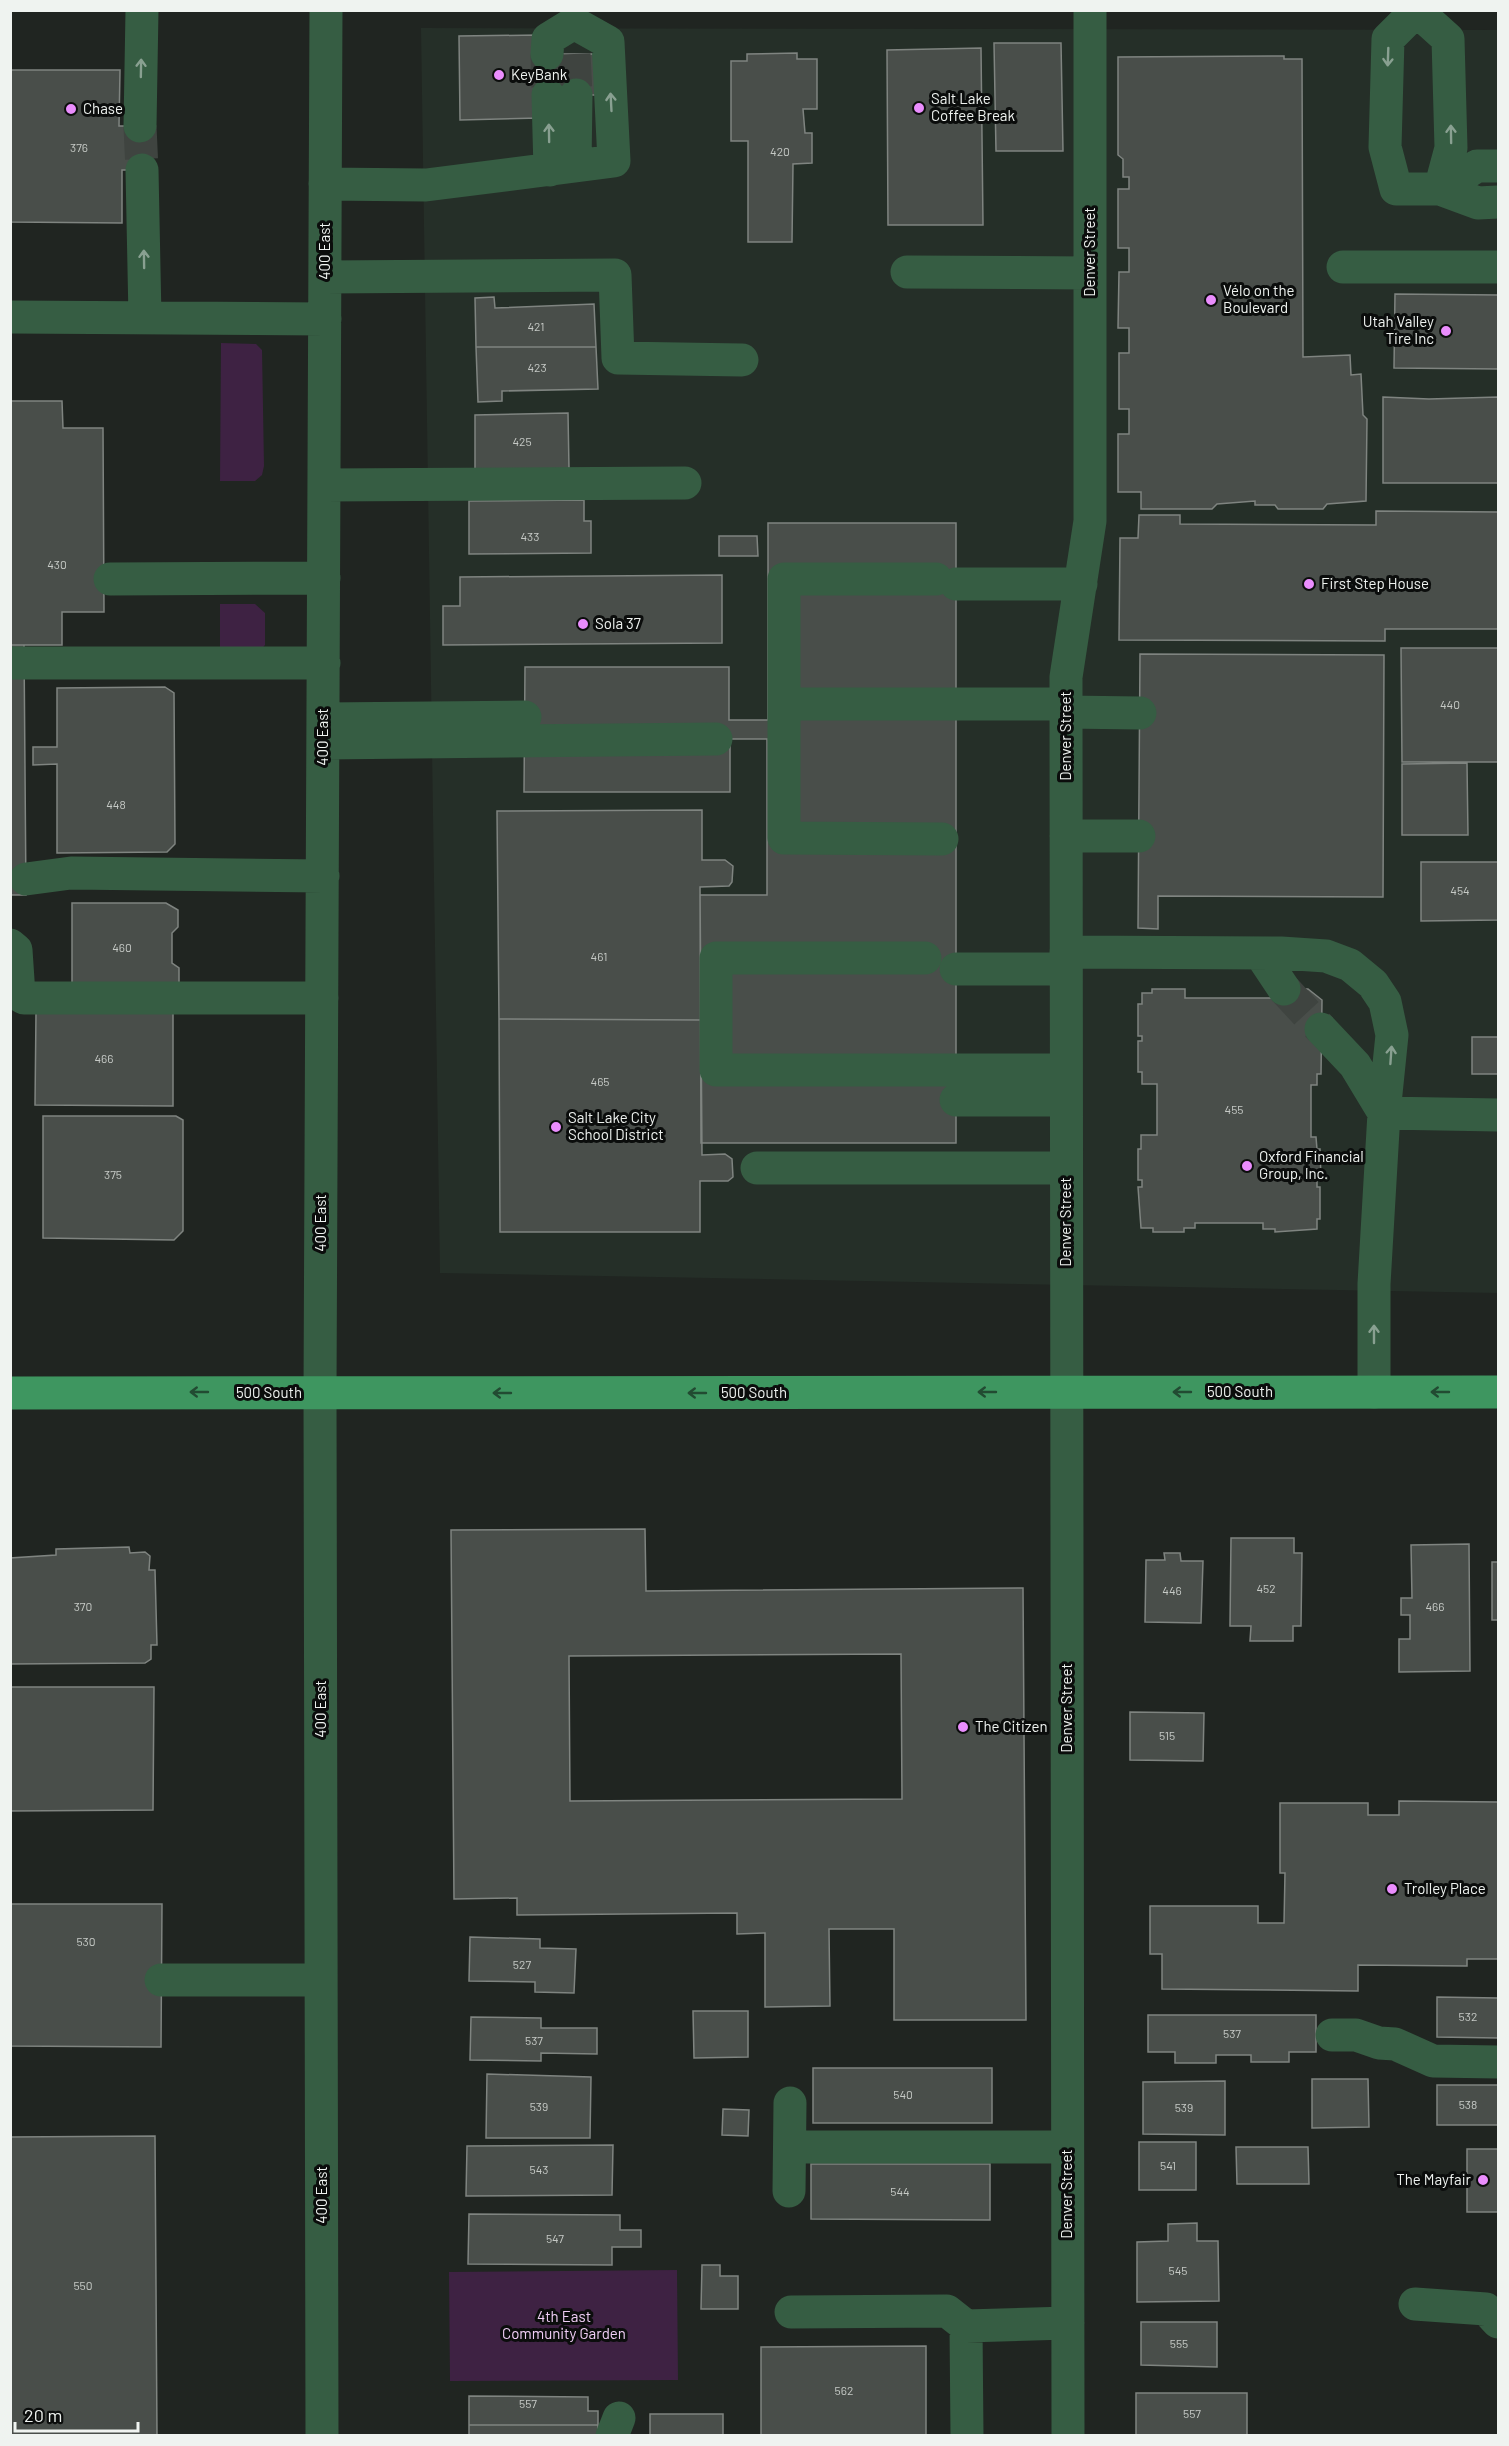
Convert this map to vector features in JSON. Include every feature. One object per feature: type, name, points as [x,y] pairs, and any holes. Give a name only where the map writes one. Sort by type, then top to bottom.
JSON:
[{"type":"main road","name":"500 South","points":[[10,1393],[1498,1392]]},
{"type":"street","points":[[140,126],[142,10]]},
{"type":"street","name":"400 East","points":[[322,2436],[320,1393],[326,10]]},
{"type":"street","name":"Denver Street","points":[[1068,2436],[1066,677],[1090,521],[1090,10]]},
{"type":"street","points":[[1440,189],[1451,148],[1448,39],[1417,11],[1388,39],[1385,147],[1396,189],[1440,189],[1475,183],[1498,183]]},
{"type":"street","points":[[325,184],[426,186],[614,161],[608,42],[567,35]]},
{"type":"street","points":[[562,95],[562,168]]},
{"type":"street","points":[[1440,189],[1476,166],[1498,166]]},
{"type":"street","points":[[142,170],[145,318]]},
{"type":"street","points":[[1440,189],[1478,203],[1498,202]]},
{"type":"street","points":[[1343,267],[1498,267]]},
{"type":"street","points":[[907,272],[1090,273]]},
{"type":"street","points":[[325,278],[615,275],[618,358],[742,360]]},
{"type":"street","points":[[10,317],[325,319]]},
{"type":"street","points":[[324,485],[685,483]]},
{"type":"street","points":[[110,579],[324,578]]},
{"type":"street","points":[[942,839],[784,838],[784,579],[1081,584]]},
{"type":"street","points":[[10,663],[324,663]]},
{"type":"street","points":[[784,704],[1066,708],[1140,713]]},
{"type":"street","points":[[324,731],[525,717]]},
{"type":"street","points":[[324,731],[716,739]]},
{"type":"street","points":[[1066,836],[1139,836]]},
{"type":"street","points":[[26,879],[71,873],[322,876]]},
{"type":"street","points":[[10,945],[16,950],[19,995],[24,998],[322,998]]},
{"type":"street","points":[[1271,953],[1284,989]]},
{"type":"street","points":[[956,969],[1066,960],[1271,953],[1326,956],[1350,965],[1373,984],[1385,1002],[1392,1035],[1384,1113],[1374,1284],[1374,1392]]},
{"type":"street","points":[[925,958],[716,958],[716,1070],[1066,1085]]},
{"type":"street","points":[[1322,1029],[1355,1065],[1384,1113]]},
{"type":"street","points":[[956,1100],[1066,1085]]},
{"type":"street","points":[[1384,1113],[1498,1114]]},
{"type":"street","points":[[757,1168],[1066,1168]]},
{"type":"street","points":[[161,1980],[321,1980]]},
{"type":"street","points":[[1332,2035],[1356,2035],[1379,2043],[1395,2044],[1433,2061],[1498,2062]]},
{"type":"street","points":[[789,2191],[790,2103]]},
{"type":"street","points":[[790,2147],[1067,2147]]},
{"type":"street","points":[[1415,2304],[1486,2309],[1498,2322]]},
{"type":"street","points":[[791,2312],[947,2311],[966,2326],[1068,2323]]},
{"type":"street","points":[[966,2326],[967,2436]]},
{"type":"shaded area","points":[[421,28],[1498,30],[1498,1293],[440,1273]]},
{"type":"green space","points":[[221,343],[256,344],[262,350],[264,466],[262,475],[255,481],[220,481]]},
{"type":"green space","points":[[220,604],[255,604],[265,613],[265,645],[257,654],[220,654]]},
{"type":"green space","name":"4th East Community Garden","points":[[677,2270],[678,2380],[450,2381],[449,2272]]},
{"type":"building","name":"KeyBank","points":[[538,35],[539,118],[460,120],[459,36]]},
{"type":"building","points":[[994,43],[1061,43],[1063,151],[996,151]]},
{"type":"building","points":[[981,48],[983,225],[888,225],[887,50]]},
{"type":"building","points":[[797,53],[797,59],[817,59],[817,109],[803,109],[805,133],[812,133],[812,163],[793,164],[792,242],[748,242],[748,141],[731,141],[731,61],[747,61],[747,54]]},
{"type":"building","points":[[539,54],[600,54],[601,95],[539,95]]},
{"type":"building","name":"Vélo on the Boulevard","points":[[1284,56],[1284,59],[1302,59],[1303,357],[1350,355],[1351,375],[1361,374],[1363,415],[1367,419],[1366,501],[1327,504],[1323,509],[1278,509],[1275,505],[1255,505],[1255,501],[1217,504],[1212,509],[1141,509],[1141,492],[1118,492],[1118,434],[1129,434],[1129,409],[1119,409],[1119,353],[1129,353],[1129,328],[1118,328],[1119,272],[1129,272],[1129,248],[1118,248],[1118,189],[1129,189],[1129,177],[1123,177],[1123,159],[1118,155],[1118,57]]},
{"type":"building","points":[[10,70],[120,70],[119,126],[148,126],[148,170],[122,170],[122,223],[10,222]]},
{"type":"building","name":"Utah Valley Tire Inc","points":[[1395,294],[1498,295],[1498,369],[1394,368]]},
{"type":"building","points":[[494,297],[495,308],[594,304],[596,347],[476,347],[475,298]]},
{"type":"building","points":[[476,347],[596,347],[598,389],[502,391],[502,401],[478,402]]},
{"type":"building","points":[[1383,397],[1429,399],[1498,397],[1498,483],[1383,483]]},
{"type":"building","points":[[10,401],[62,401],[63,428],[103,428],[104,612],[62,612],[62,645],[10,645]]},
{"type":"building","points":[[568,413],[569,469],[475,470],[475,415]]},
{"type":"building","points":[[584,500],[584,521],[591,521],[591,553],[469,554],[469,501]]},
{"type":"building","name":"First Step House","points":[[1376,511],[1498,512],[1498,629],[1385,629],[1385,641],[1119,640],[1120,538],[1138,538],[1139,515],[1180,515],[1180,524],[1376,525]]},
{"type":"building","points":[[768,523],[956,523],[956,1143],[701,1143],[700,895],[767,895],[767,739],[730,739],[730,792],[524,792],[525,667],[729,667],[729,720],[768,720]]},
{"type":"building","points":[[719,536],[757,536],[758,556],[719,556]]},
{"type":"building","name":"Sola 37","points":[[722,575],[722,643],[443,645],[443,606],[460,606],[460,577]]},
{"type":"building","points":[[10,645],[24,645],[26,895],[10,895]]},
{"type":"building","points":[[1401,648],[1498,648],[1498,762],[1402,762]]},
{"type":"building","points":[[1140,654],[1384,655],[1383,897],[1158,896],[1158,929],[1138,928]]},
{"type":"building","points":[[165,687],[174,693],[175,844],[167,852],[57,853],[57,764],[33,765],[33,747],[57,747],[57,688]]},
{"type":"building","points":[[1467,763],[1468,835],[1402,835],[1402,764]]},
{"type":"building","points":[[702,810],[702,860],[725,860],[733,866],[732,882],[729,886],[700,887],[701,1020],[499,1019],[497,811]]},
{"type":"building","points":[[1421,862],[1498,862],[1498,920],[1421,921]]},
{"type":"building","points":[[72,903],[166,903],[178,910],[178,927],[172,933],[172,963],[179,968],[179,984],[72,993]]},
{"type":"building","points":[[1152,989],[1185,989],[1185,998],[1271,998],[1271,989],[1308,989],[1322,1000],[1321,1074],[1317,1074],[1317,1085],[1311,1085],[1311,1137],[1316,1137],[1317,1149],[1320,1149],[1321,1179],[1317,1179],[1317,1187],[1320,1187],[1320,1219],[1317,1219],[1317,1229],[1275,1232],[1275,1229],[1263,1229],[1263,1223],[1195,1223],[1195,1228],[1184,1228],[1184,1232],[1153,1232],[1153,1228],[1141,1228],[1138,1187],[1142,1187],[1142,1180],[1138,1180],[1138,1149],[1141,1149],[1141,1135],[1157,1135],[1157,1084],[1142,1084],[1142,1072],[1138,1072],[1138,1041],[1142,1041],[1142,1036],[1138,1036],[1138,1004],[1142,1004],[1142,993],[1152,993]]},
{"type":"building","points":[[36,1013],[173,1013],[173,1106],[35,1105]]},
{"type":"building","points":[[499,1019],[701,1020],[702,1155],[725,1154],[732,1159],[733,1177],[728,1181],[700,1181],[700,1232],[500,1232]]},
{"type":"building","points":[[1472,1037],[1498,1037],[1498,1074],[1472,1074]]},
{"type":"building","points":[[43,1116],[176,1116],[183,1120],[183,1231],[174,1240],[43,1238]]},
{"type":"building","name":"The Citizen","points":[[645,1529],[646,1591],[1023,1588],[1026,2020],[894,2020],[894,1929],[829,1929],[830,2006],[765,2007],[765,1933],[737,1934],[737,1913],[517,1915],[517,1898],[454,1899],[451,1530]],"holes":[[[901,1654],[902,1799],[570,1801],[569,1656]]]},
{"type":"building","points":[[1231,1538],[1294,1538],[1294,1553],[1302,1553],[1301,1626],[1293,1626],[1293,1641],[1250,1641],[1251,1626],[1230,1626]]},
{"type":"building","points":[[1469,1544],[1470,1671],[1399,1672],[1399,1639],[1410,1639],[1410,1615],[1401,1615],[1401,1598],[1412,1598],[1411,1545]]},
{"type":"building","points":[[129,1547],[130,1553],[145,1552],[150,1556],[149,1570],[155,1570],[157,1645],[151,1645],[151,1659],[145,1663],[10,1664],[10,1558],[56,1555],[56,1549]]},
{"type":"building","points":[[1164,1553],[1180,1553],[1181,1561],[1203,1561],[1201,1623],[1145,1622],[1146,1560],[1165,1560]]},
{"type":"building","points":[[1492,1562],[1498,1562],[1498,1620],[1492,1620]]},
{"type":"building","points":[[10,1687],[154,1687],[153,1810],[10,1811]]},
{"type":"building","points":[[1130,1712],[1204,1713],[1203,1761],[1130,1760]]},
{"type":"building","name":"Trolley Place","points":[[1399,1801],[1498,1802],[1498,1959],[1467,1959],[1467,1966],[1358,1965],[1358,1991],[1162,1989],[1162,1954],[1150,1954],[1150,1906],[1258,1906],[1258,1923],[1284,1923],[1285,1873],[1280,1873],[1280,1803],[1368,1803],[1368,1815],[1399,1815]]},
{"type":"building","points":[[10,1904],[162,1904],[161,2047],[10,2046]]},
{"type":"building","points":[[470,1937],[540,1939],[540,1948],[576,1949],[574,1993],[535,1992],[535,1982],[469,1981]]},
{"type":"building","points":[[1437,1997],[1498,1998],[1498,2038],[1437,2037]]},
{"type":"building","points":[[693,2011],[748,2011],[748,2057],[694,2058]]},
{"type":"building","points":[[1148,2015],[1316,2015],[1316,2052],[1289,2052],[1289,2062],[1251,2062],[1251,2055],[1216,2055],[1216,2063],[1175,2063],[1175,2052],[1148,2052]]},
{"type":"building","points":[[471,2017],[541,2018],[541,2028],[597,2028],[597,2054],[541,2053],[541,2061],[470,2060]]},
{"type":"building","points":[[813,2068],[992,2068],[992,2123],[813,2123]]},
{"type":"building","points":[[487,2074],[591,2077],[590,2138],[486,2138]]},
{"type":"building","points":[[1312,2079],[1368,2079],[1369,2127],[1312,2128]]},
{"type":"building","points":[[1225,2081],[1225,2135],[1143,2134],[1143,2082]]},
{"type":"building","points":[[1437,2085],[1498,2085],[1498,2125],[1437,2125]]},
{"type":"building","points":[[723,2109],[749,2110],[748,2136],[722,2135]]},
{"type":"building","points":[[155,2136],[157,2436],[10,2436],[10,2137]]},
{"type":"building","points":[[1139,2142],[1196,2142],[1196,2190],[1139,2190]]},
{"type":"building","points":[[613,2145],[612,2195],[466,2196],[467,2146]]},
{"type":"building","points":[[1236,2147],[1308,2147],[1309,2184],[1237,2184]]},
{"type":"building","name":"The Mayfair","points":[[1467,2149],[1498,2149],[1498,2212],[1467,2212]]},
{"type":"building","points":[[811,2164],[990,2164],[990,2220],[811,2219]]},
{"type":"building","points":[[469,2214],[620,2215],[620,2230],[641,2230],[641,2247],[612,2247],[612,2265],[468,2264]]},
{"type":"building","points":[[1197,2223],[1197,2241],[1218,2241],[1219,2301],[1137,2302],[1137,2242],[1168,2241],[1168,2224]]},
{"type":"building","points":[[702,2265],[720,2265],[720,2276],[738,2276],[738,2309],[701,2309]]},
{"type":"building","points":[[1141,2322],[1217,2322],[1217,2367],[1141,2365]]},
{"type":"building","points":[[926,2346],[926,2436],[761,2436],[761,2347]]},
{"type":"building","points":[[1136,2393],[1247,2393],[1247,2436],[1136,2436]]},
{"type":"building","points":[[469,2396],[588,2397],[588,2411],[598,2411],[598,2425],[469,2425]]},
{"type":"building","points":[[650,2414],[723,2414],[723,2436],[650,2436]]},
{"type":"building","points":[[469,2425],[598,2425],[598,2436],[469,2436]]},
{"type":"tunnel","points":[[547,54],[548,95]]},
{"type":"tunnel","points":[[574,54],[576,95]]},
{"type":"tunnel","points":[[140,126],[142,170]]},
{"type":"tunnel","points":[[1284,989],[1321,1029]]},
{"type":"place","name":"KeyBank","points":[[499,75]]},
{"type":"place","name":"Salt Lake Coffee Break","points":[[919,108]]},
{"type":"place","name":"Chase","points":[[71,109]]},
{"type":"place","name":"Vélo on the Boulevard","points":[[1211,300]]},
{"type":"place","name":"Utah Valley Tire Inc","points":[[1446,331]]},
{"type":"place","name":"First Step House","points":[[1309,584]]},
{"type":"place","name":"Sola 37","points":[[583,624]]},
{"type":"place","name":"Salt Lake City School District","points":[[556,1127]]},
{"type":"place","name":"Oxford Financial Group, Inc.","points":[[1247,1166]]},
{"type":"place","name":"The Citizen","points":[[963,1727]]},
{"type":"place","name":"Trolley Place","points":[[1392,1889]]},
{"type":"place","name":"The Mayfair","points":[[1483,2180]]}]
